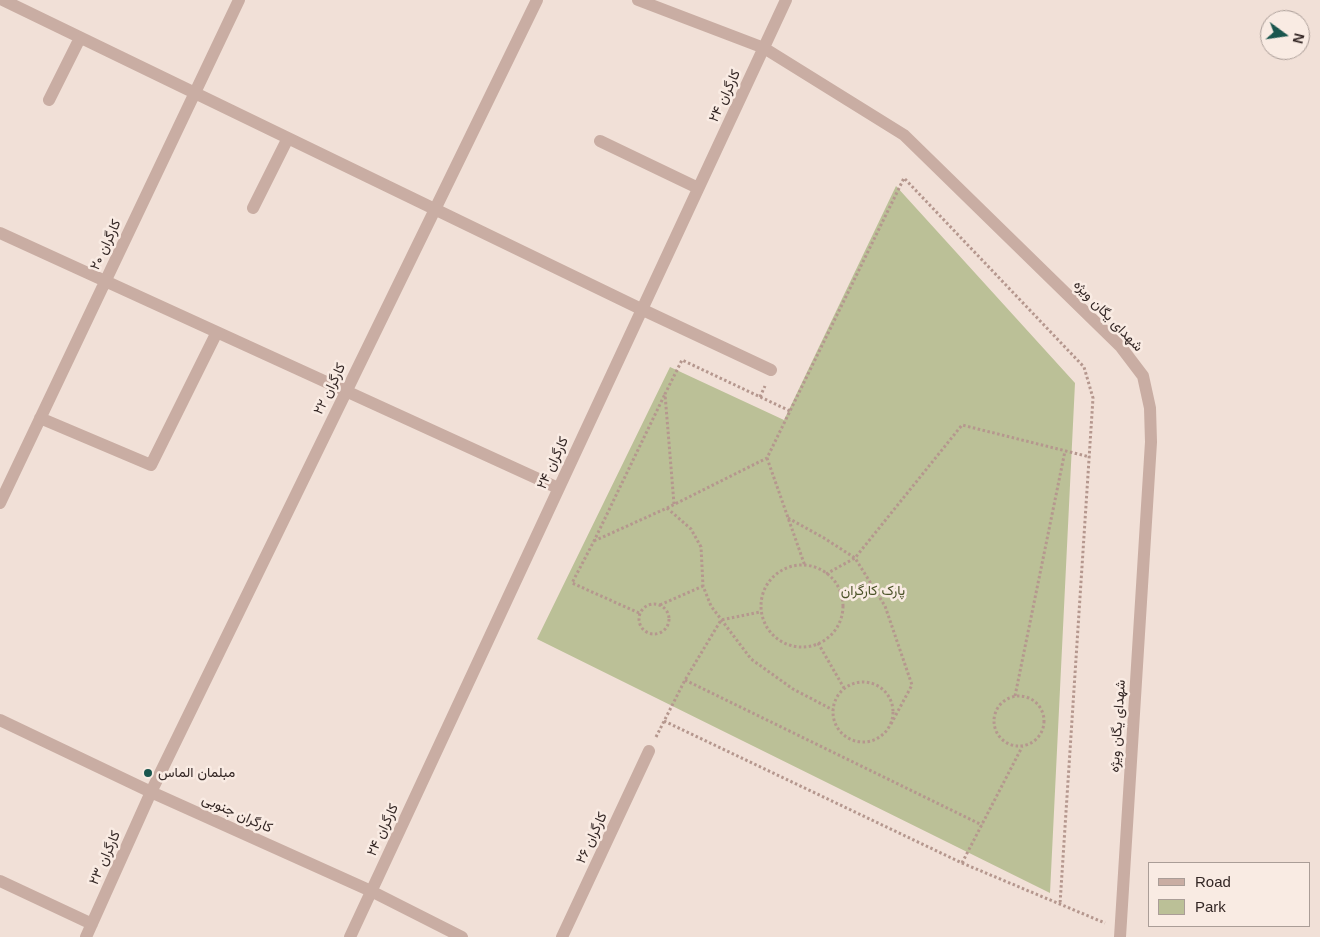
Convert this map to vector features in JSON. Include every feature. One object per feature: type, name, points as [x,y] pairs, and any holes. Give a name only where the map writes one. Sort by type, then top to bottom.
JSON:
[{"type":"street","points":[[2,0],[771,370]]},
{"type":"street","name":"کارگران ۲۰","points":[[0,503],[239,0]]},
{"type":"street","name":"کارگران ۲۲","points":[[151,792],[537,0]]},
{"type":"street","name":"شهدای یگان ویژه","points":[[638,0],[764,48],[904,135],[1121,348],[1143,376],[1150,408],[1151,442],[1120,934]]},
{"type":"street","name":"کارگران ۲۴","points":[[350,937],[786,0]]},
{"type":"street","points":[[49,100],[80,38]]},
{"type":"street","points":[[253,208],[288,138]]},
{"type":"street","points":[[600,141],[698,188]]},
{"type":"street","points":[[0,233],[558,488]]},
{"type":"street","points":[[40,418],[151,465],[218,332]]},
{"type":"street","name":"کارگران جنوبی","points":[[0,720],[151,792],[371,891],[462,937]]},
{"type":"street","name":"کارگران ۲۶","points":[[562,937],[649,751]]},
{"type":"street","name":"کارگران ۲۳","points":[[86,937],[151,792]]},
{"type":"street","points":[[0,881],[92,924]]},
{"type":"path","points":[[594,541],[667,508],[767,458],[904,178],[1084,367],[1093,398],[1060,904]]},
{"type":"path","points":[[639,614],[572,583],[682,360],[790,411]]},
{"type":"path","points":[[665,394],[674,504]]},
{"type":"path","points":[[826,574],[855,558],[962,425],[1090,457]]},
{"type":"path","points":[[1015,696],[1065,451]]},
{"type":"path","points":[[767,458],[805,566]]},
{"type":"path","points":[[667,508],[691,529],[701,547],[703,586],[711,606],[751,660],[792,689],[833,710]]},
{"type":"path","points":[[788,518],[855,558],[885,606],[912,685],[891,724],[882,736],[867,743],[851,741],[838,731],[832,716],[834,700],[844,688],[859,681],[874,683],[887,693],[893,708],[891,724]]},
{"type":"path","points":[[796,565],[818,567],[826,574],[835,580],[843,600],[841,622],[828,639],[808,648],[786,645],[769,632],[760,612],[763,591],[776,573],[796,565]]},
{"type":"path","points":[[659,605],[703,586]]},
{"type":"path","points":[[652,604],[659,605],[666,610],[669,617],[668,625],[663,632],[656,635],[648,634],[641,629],[638,622],[639,614],[644,607],[652,604]]},
{"type":"path","points":[[649,751],[686,680],[721,620],[760,612]]},
{"type":"path","points":[[818,643],[844,688]]},
{"type":"path","points":[[686,680],[982,825]]},
{"type":"path","points":[[1015,696],[1028,697],[1039,706],[1044,718],[1042,731],[1034,742],[1022,747],[1009,745],[999,737],[994,725],[995,712],[1003,701],[1015,696]]},
{"type":"path","points":[[664,721],[962,863],[1060,904],[1120,934]]},
{"type":"path","points":[[962,863],[1022,747]]},
{"type":"green space","name":"پارک کارگران","points":[[896,186],[1075,383],[1050,893],[537,639],[670,367],[784,420]]},
{"type":"place","name":"مبلمان الماس","points":[[148,773]]}]
